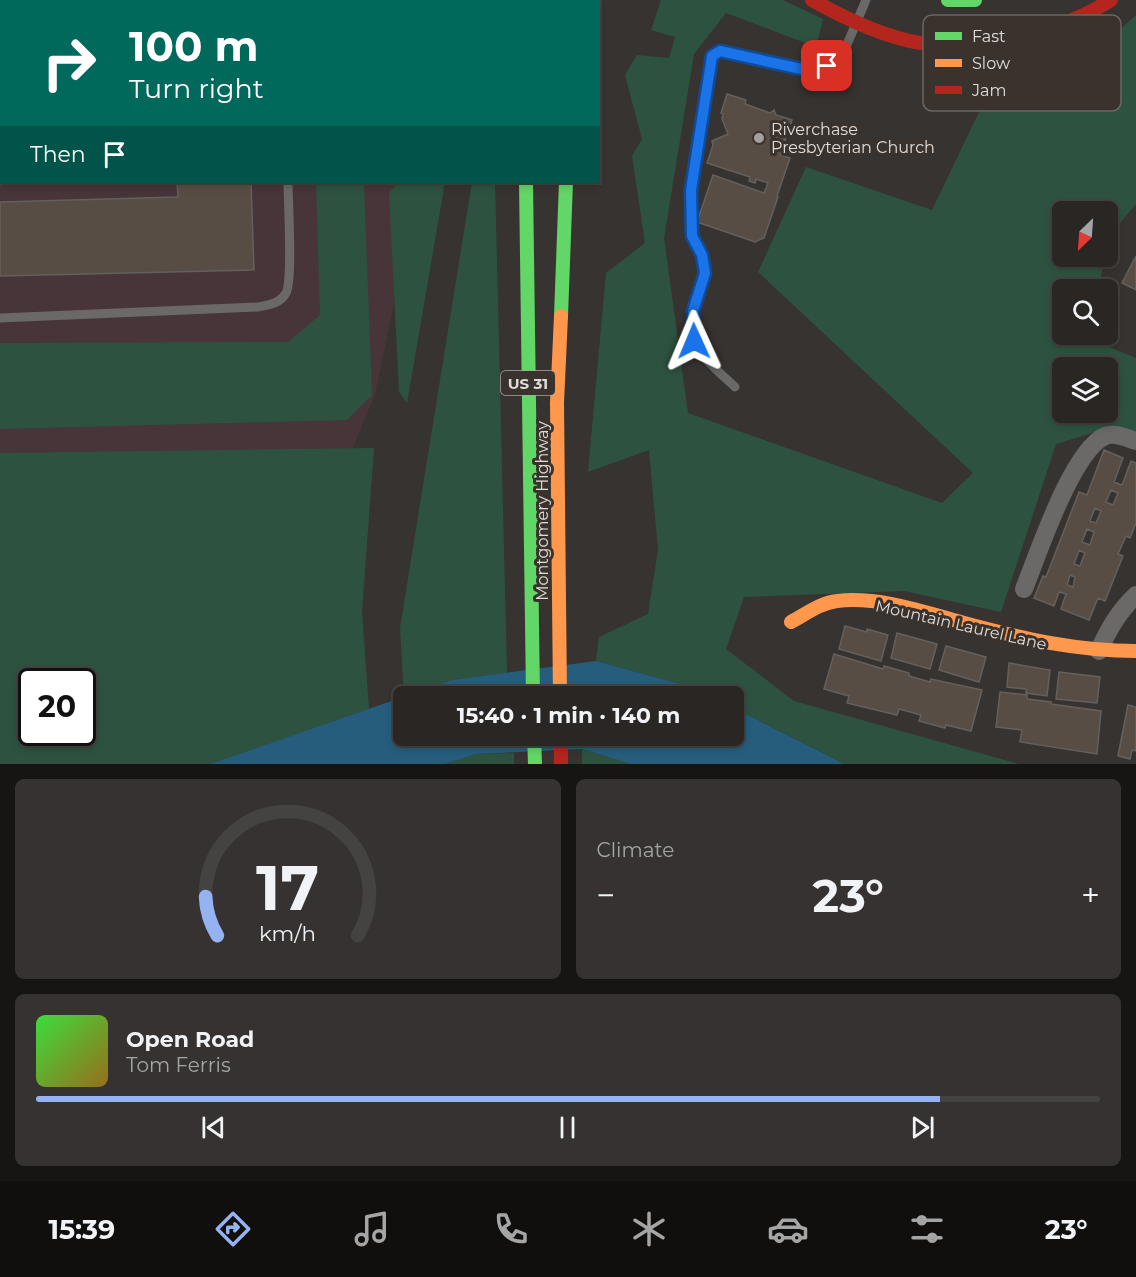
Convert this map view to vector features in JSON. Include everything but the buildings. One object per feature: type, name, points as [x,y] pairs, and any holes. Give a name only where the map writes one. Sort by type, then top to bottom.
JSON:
[{"type":"main road","points":[[812,0],[878,34],[923,45]]},
{"type":"main road","points":[[948,0],[975,0]]},
{"type":"main road","points":[[1086,15],[1111,0]]},
{"type":"main road","name":"Montgomery Highway","points":[[526,183],[533,686]]},
{"type":"main road","name":"Montgomery Highway","points":[[560,686],[557,403],[566,183]]},
{"type":"main road","name":"Mountain Laurel Lane","points":[[791,622],[827,604],[839,601],[855,602],[927,614],[1061,647],[1099,651],[1136,651]]},
{"type":"main road","points":[[534,746],[535,764]]},
{"type":"main road","points":[[561,746],[561,764]]},
{"type":"street","points":[[1024,589],[1059,504],[1089,447],[1106,435],[1117,435],[1136,441]]},
{"type":"street","points":[[1099,651],[1122,609],[1136,595]]},
{"type":"lane","points":[[735,387],[702,356],[694,341],[693,311],[705,273],[702,255],[692,236],[691,190],[712,56],[720,51],[815,72],[840,61],[866,0]]},
{"type":"lane","points":[[0,318],[258,307],[274,304],[286,293],[289,277],[288,183]]},
{"type":"shaded area","points":[[0,183],[419,183],[375,395],[251,689],[96,735],[96,668],[18,668],[18,746],[60,746],[0,764]]},
{"type":"green space","points":[[661,0],[783,0],[823,19],[816,47],[726,13],[694,54],[664,238],[688,413],[942,503],[973,473],[758,272],[806,167],[932,210],[979,111],[1121,111],[1121,29],[1136,15],[1136,204],[1118,225],[1118,201],[1052,201],[1052,267],[1103,267],[1100,279],[1052,279],[1052,345],[1104,345],[1136,358],[1136,441],[1111,427],[1056,444],[1001,612],[904,591],[744,597],[726,649],[794,701],[1019,764],[844,764],[744,713],[744,686],[688,686],[596,661],[599,637],[648,614],[658,550],[649,450],[588,472],[606,273],[645,243],[632,156],[642,139],[625,75],[637,55],[669,58],[675,37],[651,30]]},
{"type":"green space","points":[[316,183],[365,183],[372,395],[347,420],[0,429],[0,343],[288,342],[320,315]]},
{"type":"green space","points":[[397,183],[445,183],[407,403],[399,392],[389,193]]},
{"type":"green space","points":[[472,183],[495,183],[507,673],[452,680],[434,686],[403,686],[400,628]]},
{"type":"green space","points":[[374,448],[362,612],[369,709],[210,764],[0,764],[0,453]]},
{"type":"green space","points":[[582,749],[631,764],[582,764]]},
{"type":"green space","points":[[514,753],[514,764],[445,764],[476,754]]},
{"type":"water","points":[[596,661],[688,686],[435,686],[452,680]]},
{"type":"water","points":[[393,700],[393,746],[744,746],[744,713],[844,764],[631,764],[582,749],[476,754],[445,764],[210,764]]},
{"type":"traffic: fast","points":[[948,0],[975,0]]},
{"type":"traffic: fast","points":[[526,183],[533,686]]},
{"type":"traffic: fast","points":[[561,316],[566,183]]},
{"type":"traffic: fast","points":[[534,746],[535,764]]},
{"type":"traffic: slow","points":[[560,686],[557,403],[561,316]]},
{"type":"traffic: slow","points":[[791,622],[831,602],[870,601],[903,606],[1051,643],[1093,649],[1136,651]]},
{"type":"traffic: jam","points":[[812,0],[869,28],[923,43]]},
{"type":"traffic: jam","points":[[1083,15],[1111,0]]},
{"type":"traffic: jam","points":[[561,746],[561,764]]},
{"type":"place","name":"Riverchase Presbyterian Church","points":[[759,138]]},
{"type":"route","points":[[694,341],[693,311],[705,273],[702,255],[692,236],[691,190],[712,56],[720,51],[815,72],[827,66]]}]
